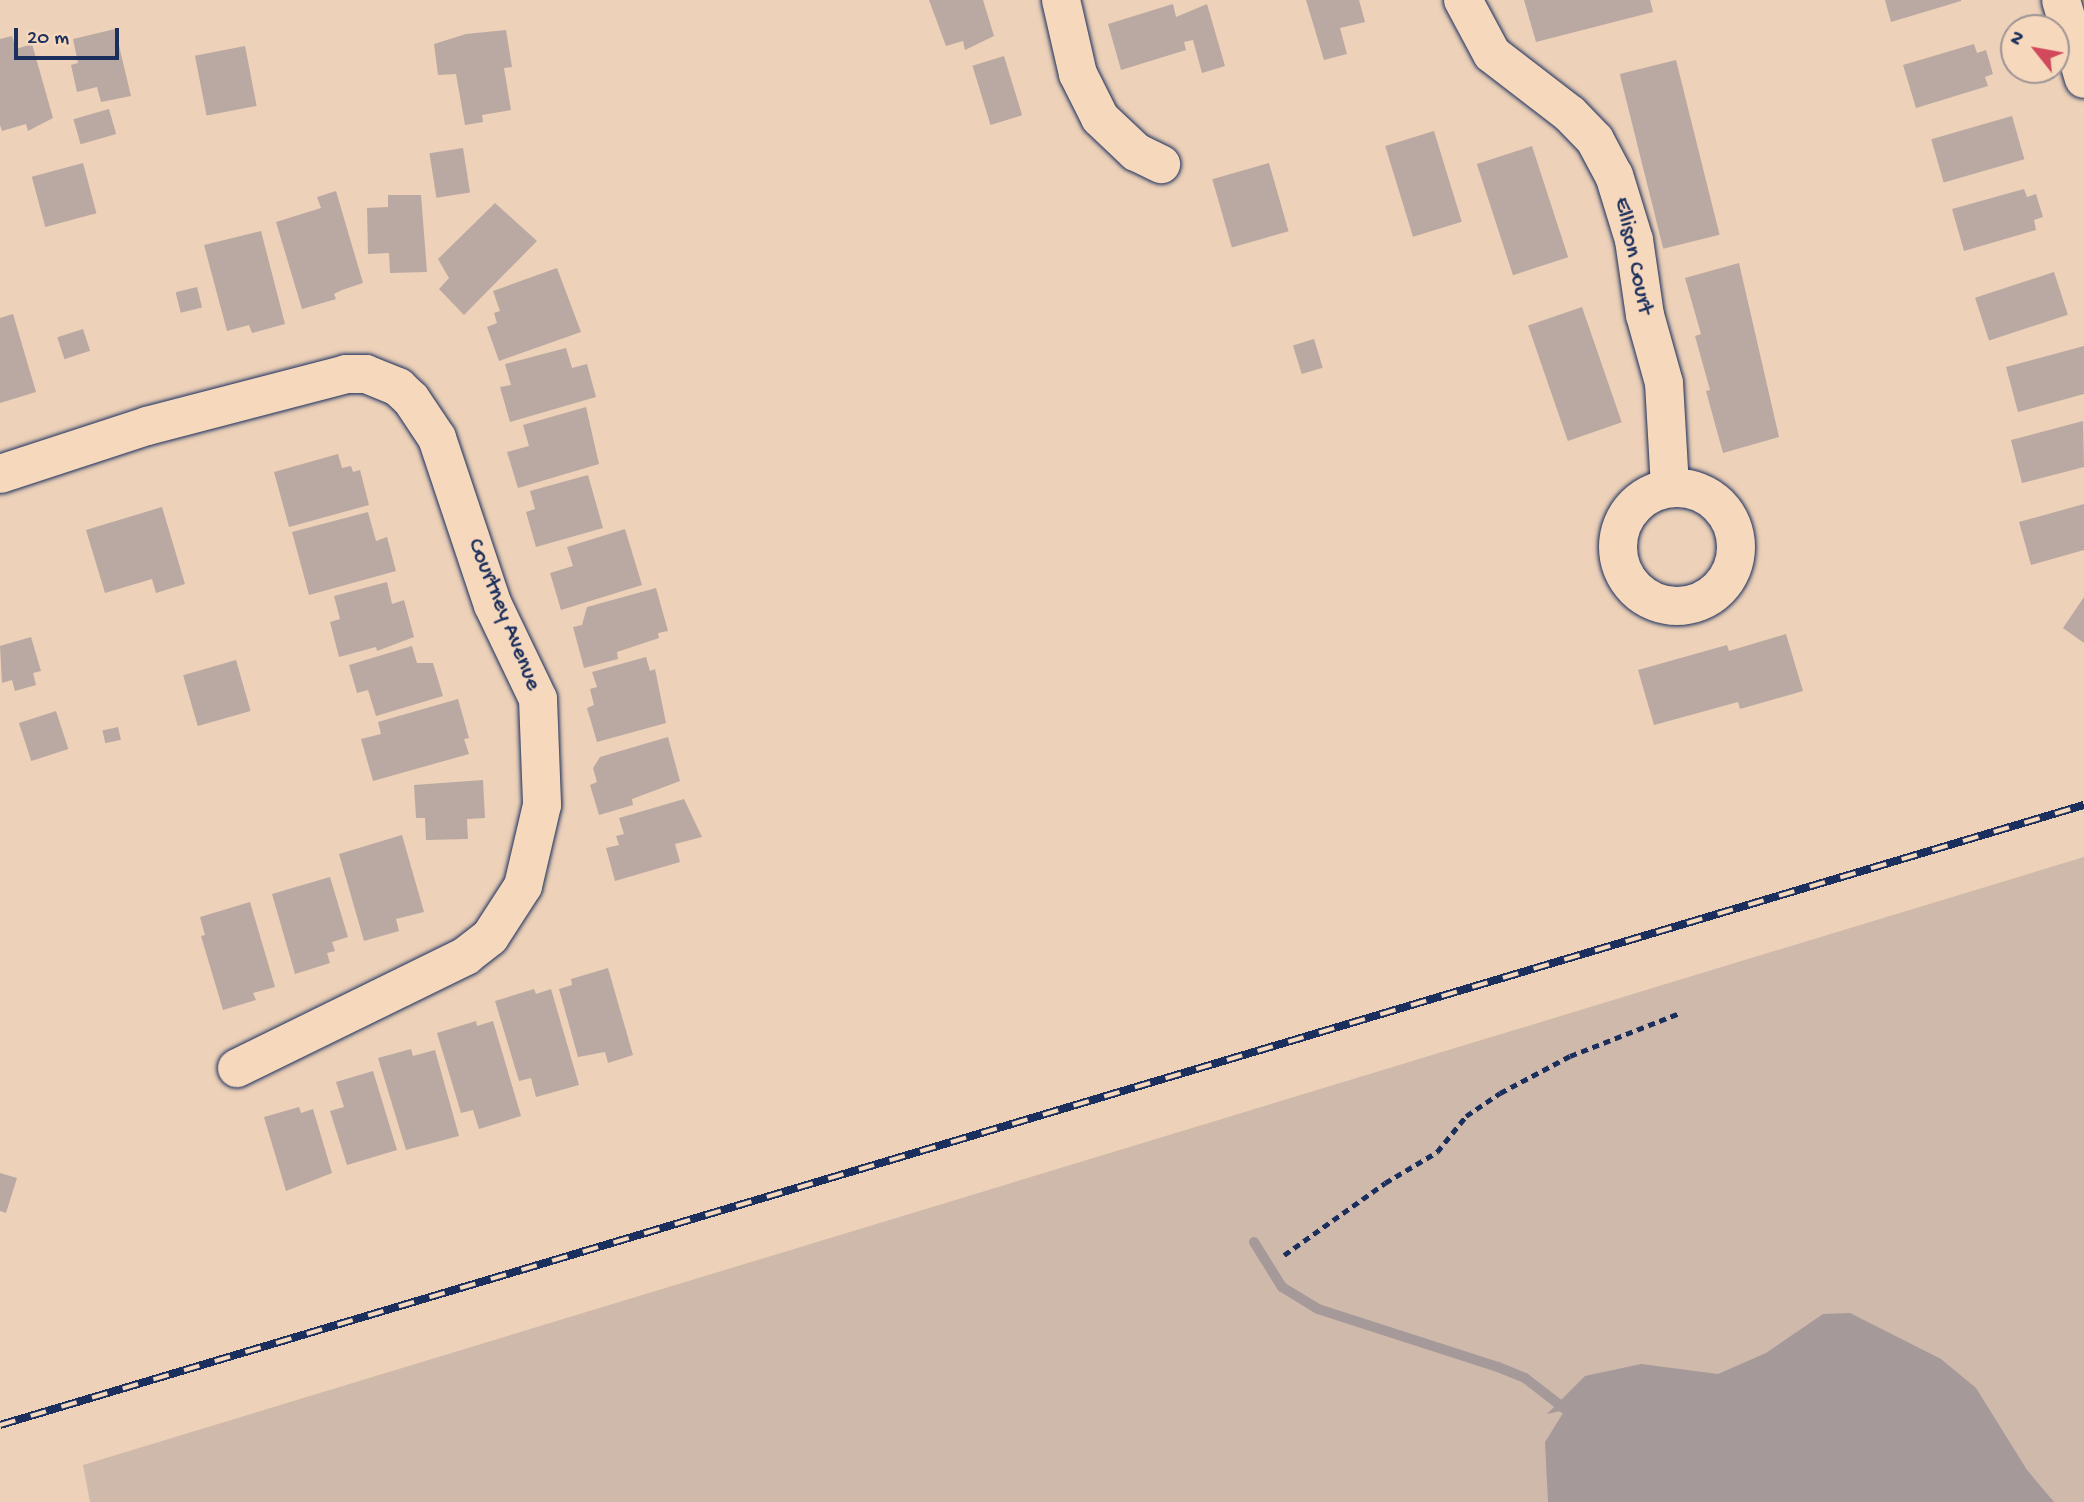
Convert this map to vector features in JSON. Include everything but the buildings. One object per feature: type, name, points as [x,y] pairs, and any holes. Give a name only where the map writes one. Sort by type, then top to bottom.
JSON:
[{"type":"street","points":[[1060,0],[1078,74],[1100,118],[1136,152],[1161,164]]},
{"type":"street","name":"Ellison Court","points":[[1463,0],[1492,54],[1570,114],[1595,140],[1614,175],[1634,240],[1645,315],[1664,383],[1670,487]]},
{"type":"street","points":[[2061,0],[2084,79]]},
{"type":"street","name":"Courtney Avenue","points":[[0,474],[147,426],[346,373],[366,374],[398,387],[417,407],[437,438],[494,605],[538,699],[542,805],[523,887],[490,937],[466,956],[237,1068]]},
{"type":"path","points":[[1284,1255],[1385,1183],[1437,1152],[1466,1116],[1500,1093],[1570,1056],[1680,1013]]},
{"type":"shaded area","points":[[2084,857],[2084,1502],[90,1502],[83,1465]]},
{"type":"shaded area","points":[[1850,1313],[1941,1359],[1976,1388],[2027,1470],[2054,1502],[1548,1502],[1545,1442],[1565,1410],[1547,1414],[1585,1376],[1641,1364],[1718,1374],[1766,1353],[1823,1314]]},
{"type":"waterway","points":[[1254,1242],[1282,1287],[1318,1309],[1498,1367],[1525,1378],[1565,1409]]},
{"type":"railway","points":[[0,1425],[2084,805]]}]
